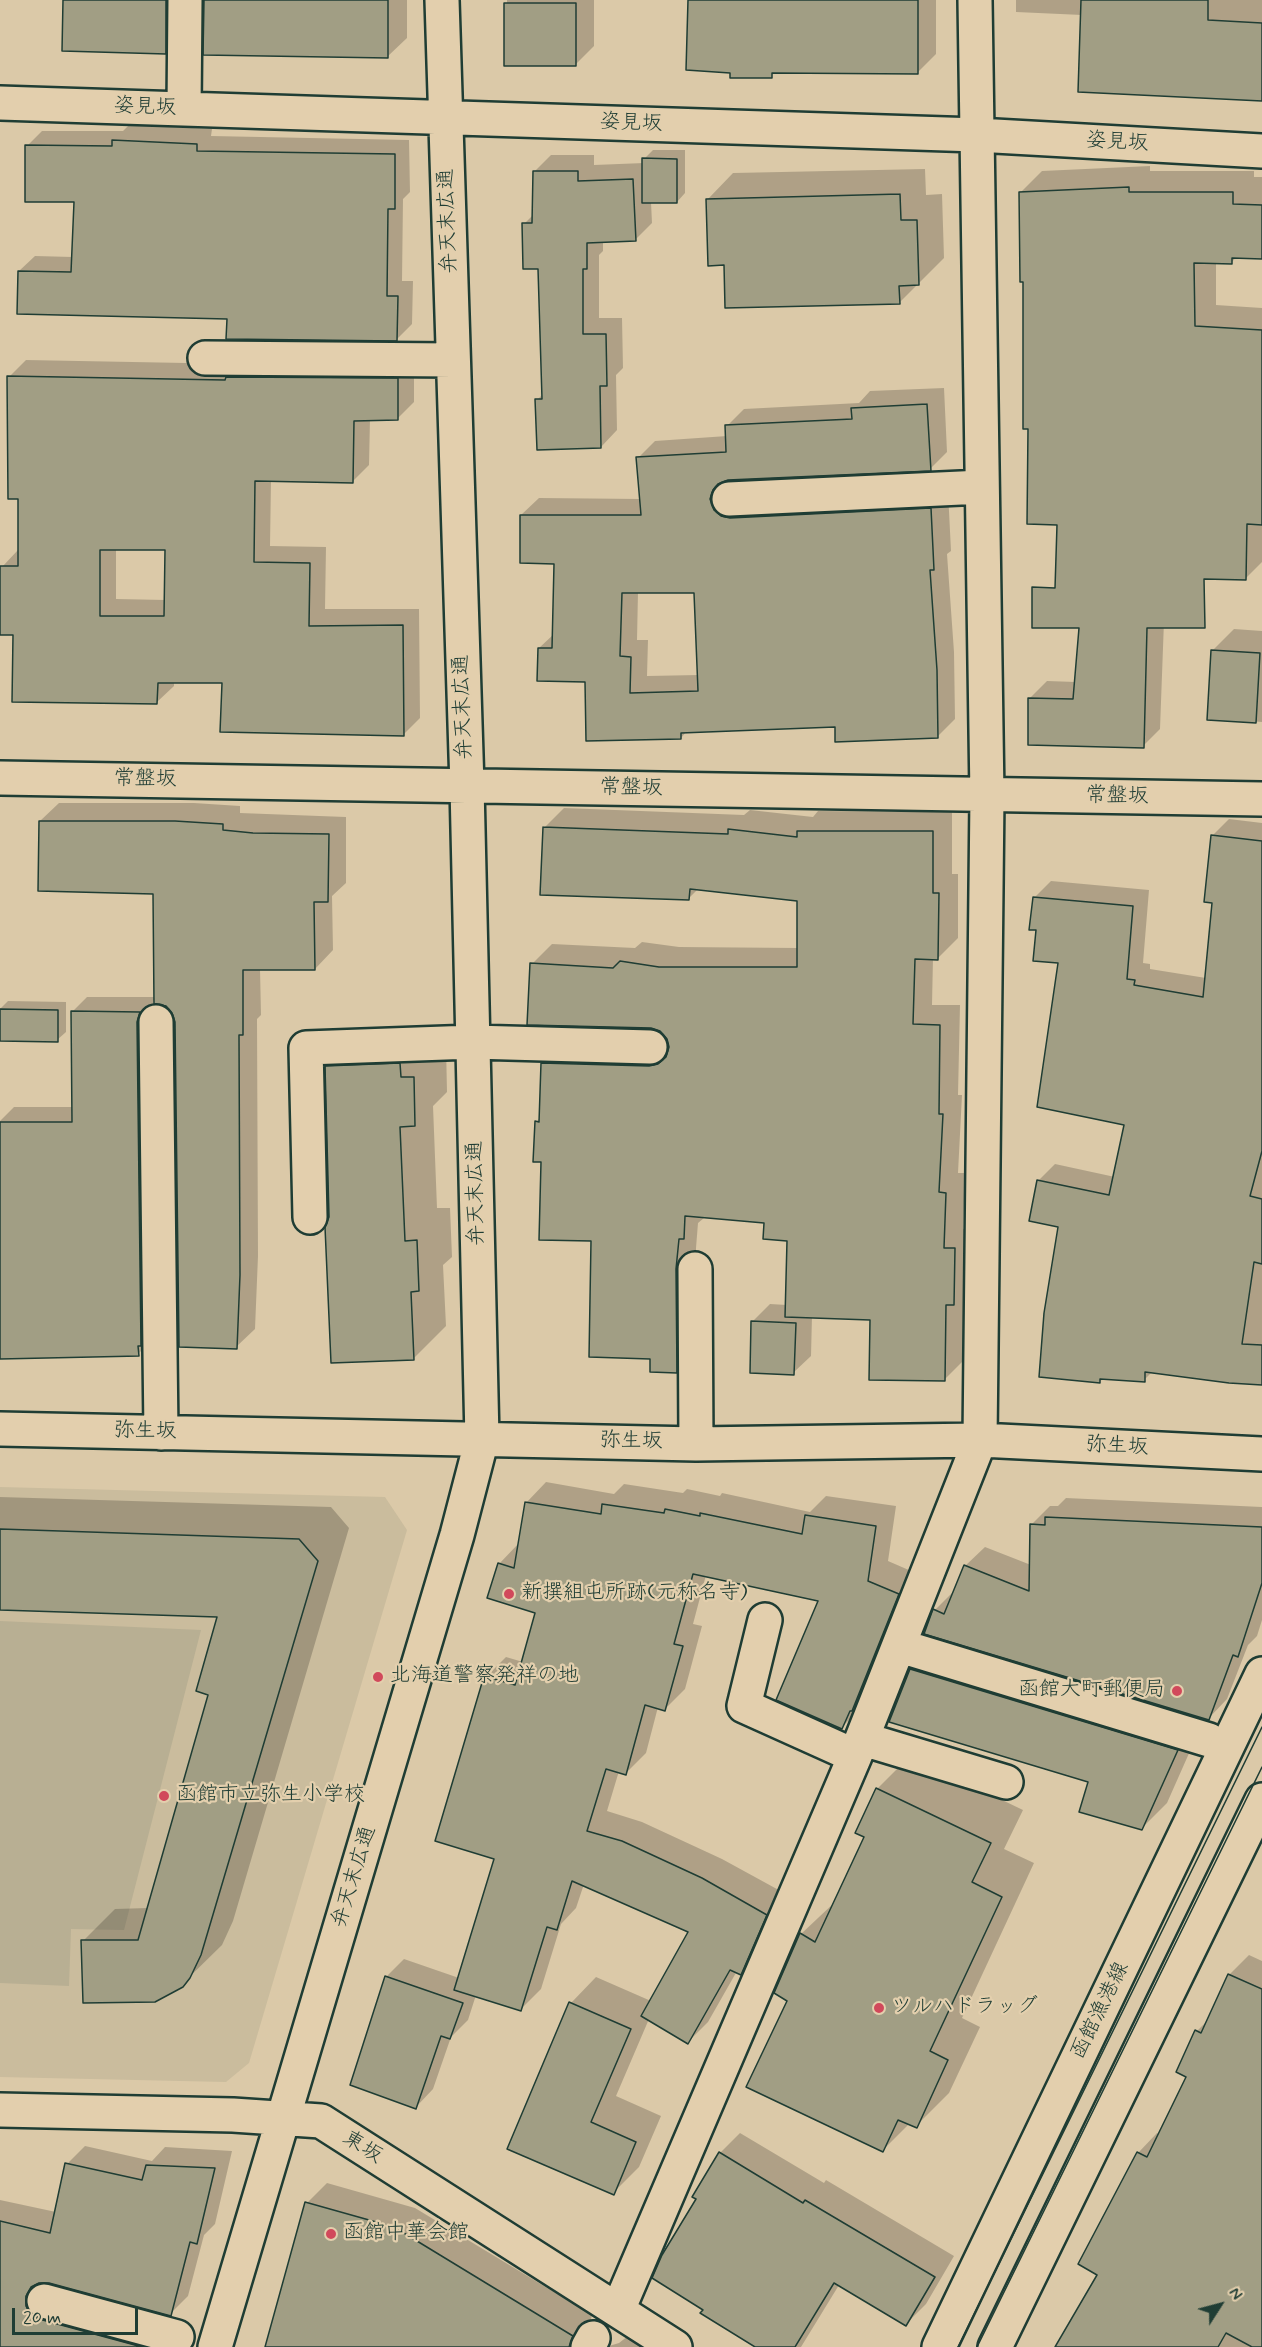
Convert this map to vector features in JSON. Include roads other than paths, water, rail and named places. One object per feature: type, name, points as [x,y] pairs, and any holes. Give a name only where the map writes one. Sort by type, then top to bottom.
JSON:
[{"type":"street","points":[[184,109],[185,0]]},
{"type":"street","name":"弁天末広通","points":[[215,2347],[457,1535],[482,1439],[467,786],[442,0]]},
{"type":"street","points":[[618,2310],[859,1748],[980,1440],[987,796],[975,0]]},
{"type":"street","name":"姿見坂","points":[[0,103],[977,135],[1262,151]]},
{"type":"street","points":[[205,358],[453,360]]},
{"type":"street","points":[[729,499],[982,488]]},
{"type":"street","name":"常盤坂","points":[[0,778],[1262,800]]},
{"type":"street","points":[[156,1022],[161,1433]]},
{"type":"street","points":[[310,1217],[306,1048],[473,1042],[650,1047]]},
{"type":"street","points":[[695,1269],[696,1444]]},
{"type":"street","name":"弥生坂","points":[[0,1429],[696,1444],[980,1440],[1262,1454]]},
{"type":"street","points":[[765,1620],[744,1706],[859,1748],[1006,1782]]},
{"type":"street","points":[[900,1646],[1209,1740]]},
{"type":"street","name":"函館漁港線","points":[[939,2347],[1262,1674]]},
{"type":"street","points":[[995,2347],[1262,1800]]},
{"type":"street","name":"東坂","points":[[0,2110],[321,2121],[675,2347]]},
{"type":"street","points":[[44,2301],[177,2337]]},
{"type":"tram line","points":[[958,2347],[1262,1727]]},
{"type":"tram line","points":[[977,2347],[1262,1767]]},
{"type":"place","name":"新撰組屯所跡(元称名寺)","points":[[509,1594]]},
{"type":"place","name":"北海道警察発祥の地","points":[[378,1677]]},
{"type":"place","name":"函館大町郵便局","points":[[1177,1691]]},
{"type":"place","name":"函館市立弥生小学校","points":[[164,1796]]},
{"type":"place","name":"ツルハドラッグ","points":[[879,2008]]},
{"type":"place","name":"函館中華会館","points":[[331,2234]]}]
